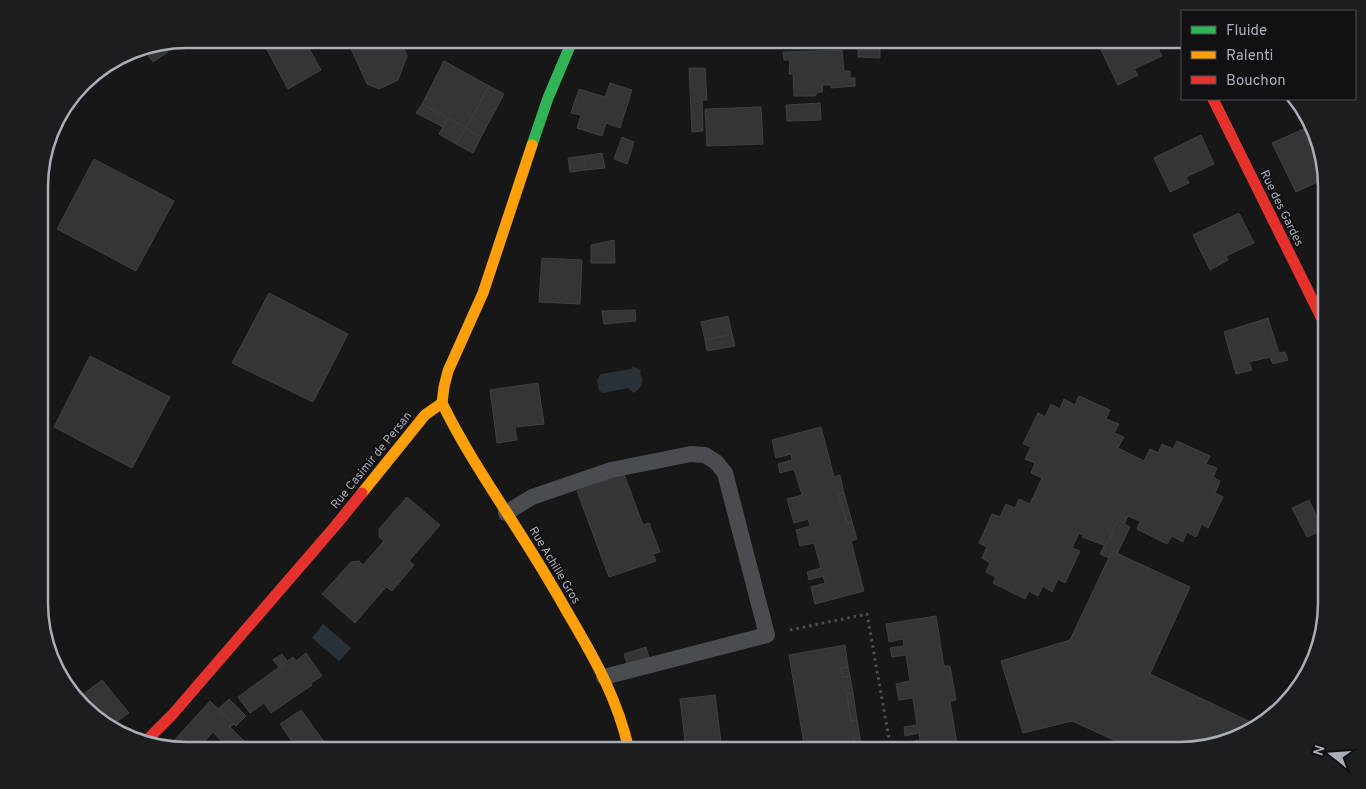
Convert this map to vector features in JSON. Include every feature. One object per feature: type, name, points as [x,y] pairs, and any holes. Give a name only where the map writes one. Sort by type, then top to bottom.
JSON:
[{"type":"street","points":[[442,403],[448,371],[483,293],[548,98],[569,48]]},
{"type":"street","name":"Rue des Gardes","points":[[1213,100],[1318,311]]},
{"type":"street","name":"Rue Achille Gros","points":[[442,403],[464,448],[545,573],[598,663],[614,700],[627,742]]},
{"type":"street","name":"Rue Casimir de Persan","points":[[150,737],[172,715],[304,563],[425,415],[442,403]]},
{"type":"lane","points":[[506,512],[532,497],[610,470],[690,454],[705,455],[716,462],[725,473],[767,635],[604,677]]},
{"type":"path","points":[[767,635],[867,614],[889,741]]},
{"type":"shaded area","points":[[633,366],[641,371],[642,380],[640,387],[634,393],[628,388],[603,393],[599,390],[597,380],[601,374],[631,369]]},
{"type":"shaded area","points":[[323,624],[351,648],[339,661],[312,638]]},
{"type":"building","points":[[266,48],[309,48],[321,70],[288,89]]},
{"type":"building","points":[[351,48],[404,48],[407,56],[398,80],[379,89],[367,84]]},
{"type":"building","points":[[858,48],[880,48],[880,58],[858,57]]},
{"type":"building","points":[[1105,48],[1158,48],[1162,56],[1134,69],[1138,75],[1118,85],[1101,50]]},
{"type":"building","points":[[166,49],[168,52],[153,62],[147,53]]},
{"type":"building","points":[[842,50],[844,71],[850,71],[850,78],[855,78],[855,86],[831,88],[831,85],[823,85],[822,92],[818,92],[815,96],[794,96],[793,74],[789,74],[790,60],[784,60],[783,52]]},
{"type":"building","points":[[444,61],[489,86],[466,128],[422,104]]},
{"type":"building","points":[[689,68],[705,68],[707,100],[702,100],[703,131],[692,132]]},
{"type":"building","points":[[610,83],[632,90],[620,128],[606,123],[602,136],[577,128],[581,115],[571,113],[579,89],[605,97]]},
{"type":"building","points":[[489,86],[504,94],[481,137],[466,128]]},
{"type":"building","points":[[820,103],[821,120],[787,121],[786,105]]},
{"type":"building","points":[[422,104],[448,118],[443,127],[416,113]]},
{"type":"building","points":[[761,107],[763,144],[707,146],[705,109]]},
{"type":"building","points":[[448,118],[466,128],[456,144],[439,134]]},
{"type":"building","points":[[466,128],[481,137],[473,153],[456,144]]},
{"type":"building","points":[[1305,128],[1316,162],[1318,182],[1296,192],[1272,143]]},
{"type":"building","points":[[1201,135],[1214,164],[1186,177],[1189,183],[1170,192],[1154,158]]},
{"type":"building","points":[[622,137],[634,142],[627,164],[614,159]]},
{"type":"building","points":[[602,153],[605,168],[586,170],[584,156]]},
{"type":"building","points":[[584,156],[586,170],[570,172],[568,158]]},
{"type":"building","points":[[94,159],[174,201],[136,271],[57,229]]},
{"type":"building","points":[[1239,213],[1254,243],[1226,256],[1228,260],[1210,270],[1193,235]]},
{"type":"building","points":[[614,240],[615,263],[591,263],[591,245]]},
{"type":"building","points":[[542,258],[582,260],[580,304],[539,302]]},
{"type":"building","points":[[269,293],[348,334],[313,402],[232,363]]},
{"type":"building","points":[[635,310],[636,321],[604,324],[602,311]]},
{"type":"building","points":[[728,316],[732,334],[705,340],[701,322]]},
{"type":"building","points":[[1268,318],[1279,353],[1285,352],[1288,360],[1273,364],[1270,357],[1249,362],[1252,370],[1236,374],[1224,332]]},
{"type":"building","points":[[732,334],[735,346],[707,351],[705,340]]},
{"type":"building","points":[[90,356],[170,397],[132,468],[54,427]]},
{"type":"building","points":[[538,383],[544,424],[515,427],[517,440],[497,443],[490,390]]},
{"type":"building","points":[[1079,396],[1110,410],[1106,419],[1119,424],[1114,433],[1124,437],[1118,448],[1144,461],[1150,449],[1158,453],[1162,444],[1173,449],[1177,441],[1210,456],[1206,464],[1217,468],[1213,477],[1220,481],[1215,493],[1223,497],[1208,528],[1202,524],[1196,537],[1187,532],[1183,542],[1172,536],[1167,544],[1137,529],[1140,521],[1128,516],[1124,524],[1118,520],[1106,546],[1082,537],[1084,535],[1079,533],[1072,548],[1080,551],[1065,583],[1058,579],[1052,592],[1043,586],[1038,596],[1029,591],[1025,599],[993,583],[996,577],[986,572],[990,563],[982,558],[987,547],[979,543],[992,514],[1000,517],[1006,504],[1015,508],[1019,499],[1030,504],[1042,478],[1031,473],[1035,463],[1025,459],[1031,447],[1023,444],[1038,413],[1045,417],[1051,404],[1060,409],[1064,399],[1075,405]]},
{"type":"building","points":[[821,427],[834,477],[840,475],[844,493],[838,494],[847,523],[852,522],[857,539],[851,541],[864,591],[815,604],[811,587],[825,583],[823,576],[809,580],[807,572],[821,568],[814,543],[800,546],[796,530],[810,526],[808,519],[794,523],[787,499],[802,495],[794,469],[780,473],[778,464],[792,460],[791,454],[776,458],[772,440]]},
{"type":"building","points":[[624,474],[643,525],[649,523],[660,552],[653,554],[656,561],[609,577],[577,491]]},
{"type":"building","points":[[844,493],[852,522],[847,523],[838,494]]},
{"type":"building","points":[[407,497],[440,525],[409,561],[414,565],[392,591],[386,587],[355,623],[322,594],[351,562],[359,561],[363,565],[384,541],[379,537],[379,529]]},
{"type":"building","points":[[1309,500],[1318,519],[1318,532],[1307,537],[1292,508]]},
{"type":"building","points":[[1118,520],[1130,527],[1117,554],[1112,551],[1109,558],[1100,554],[1104,546],[1106,546]]},
{"type":"building","points":[[1112,551],[1190,587],[1150,674],[1250,722],[1224,734],[1207,739],[1189,741],[1116,741],[1072,721],[1023,733],[1001,661],[1070,640]]},
{"type":"building","points":[[936,616],[944,666],[950,666],[956,700],[950,701],[957,741],[914,741],[920,740],[919,733],[905,736],[904,727],[917,725],[913,698],[899,700],[896,684],[910,681],[906,655],[892,657],[890,648],[904,646],[903,639],[889,642],[886,624]]},
{"type":"building","points":[[845,645],[848,667],[841,668],[843,677],[850,676],[853,693],[847,694],[851,721],[857,720],[860,737],[853,738],[854,741],[804,741],[789,655]]},
{"type":"building","points":[[646,647],[649,658],[627,664],[624,654]]},
{"type":"building","points":[[306,653],[322,676],[271,713],[264,703],[250,713],[238,697],[293,657],[296,661]]},
{"type":"building","points":[[282,654],[287,661],[279,667],[273,660]]},
{"type":"building","points":[[848,667],[850,676],[843,677],[841,668]]},
{"type":"building","points":[[102,680],[129,713],[117,723],[102,713],[83,695]]},
{"type":"building","points":[[853,693],[857,720],[851,721],[847,694]]},
{"type":"building","points":[[715,695],[721,741],[685,742],[680,699]]},
{"type":"building","points":[[229,699],[246,716],[236,726],[218,709]]},
{"type":"building","points":[[210,701],[234,724],[230,727],[245,742],[222,742],[213,732],[204,742],[174,741]]},
{"type":"building","points":[[301,710],[324,742],[292,742],[280,724]]},
{"type":"building","points":[[860,737],[860,741],[854,741],[853,738]]},
{"type":"traffic: fast","points":[[532,145],[548,98],[569,48]]},
{"type":"traffic: slow","points":[[362,493],[425,415],[442,403],[448,371],[483,293],[532,145]]},
{"type":"traffic: slow","points":[[442,403],[466,448],[541,568],[588,648],[605,680],[619,714],[627,742]]},
{"type":"traffic: jam","points":[[1213,100],[1318,311]]},
{"type":"traffic: jam","points":[[150,737],[172,715],[362,493]]}]
